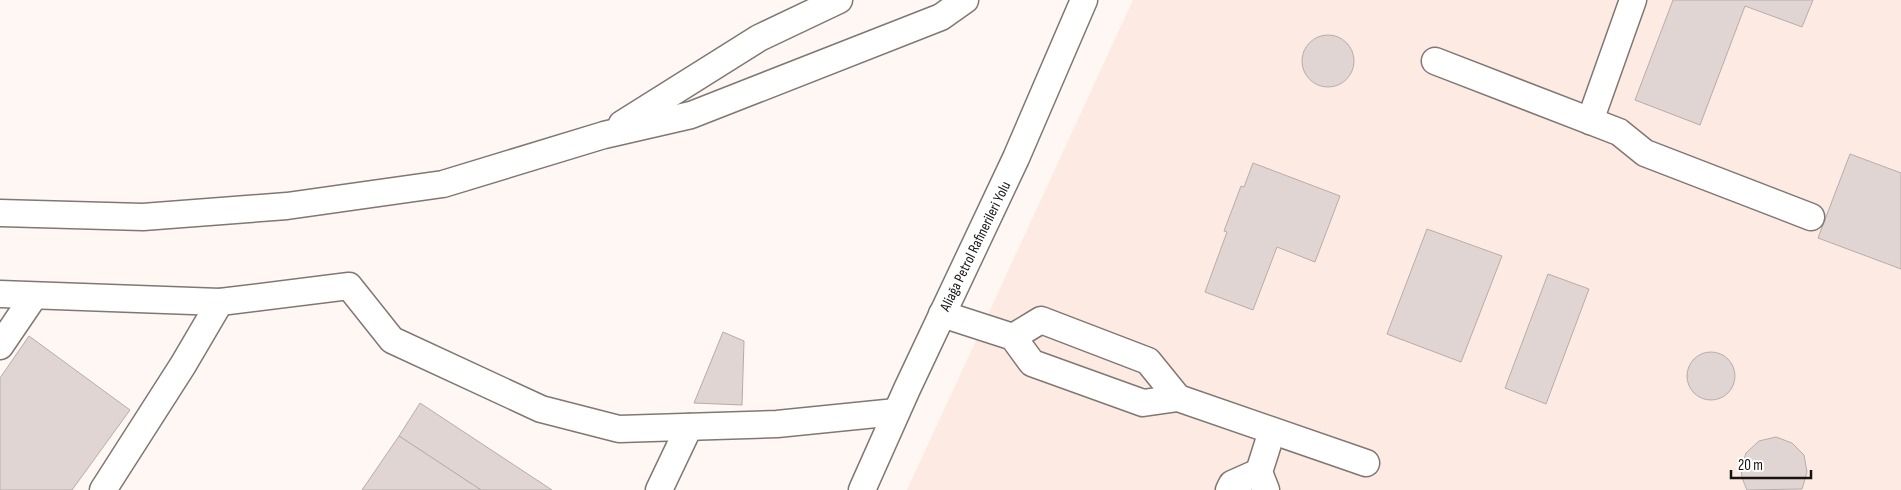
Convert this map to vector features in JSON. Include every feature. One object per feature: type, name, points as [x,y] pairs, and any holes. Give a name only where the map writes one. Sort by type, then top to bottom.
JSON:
[{"type":"street","points":[[604,135],[759,38],[839,0]]},
{"type":"street","points":[[0,212],[142,217],[288,206],[443,184],[604,135],[692,115],[942,17],[965,0]]},
{"type":"street","name":"Aliağa Petrol Rafinerileri Yolu","points":[[862,490],[896,412],[1016,158],[1084,0]]},
{"type":"street","points":[[1590,121],[1633,0]]},
{"type":"street","points":[[1435,61],[1619,132],[1645,153],[1811,216]]},
{"type":"street","points":[[0,294],[220,302],[349,286],[392,340],[541,409],[620,429],[777,424],[896,412]]},
{"type":"street","points":[[0,346],[34,296]]},
{"type":"street","points":[[103,490],[183,366],[220,302]]},
{"type":"street","points":[[942,314],[1013,338],[1032,363],[1143,403],[1178,398],[1366,463]]},
{"type":"street","points":[[1013,338],[1041,320],[1148,361],[1178,398]]},
{"type":"street","points":[[659,490],[689,427]]},
{"type":"street","points":[[1229,490],[1232,484],[1262,481],[1272,431]]},
{"type":"shaded area","points":[[1133,0],[1901,0],[1901,490],[907,490]]},
{"type":"building","points":[[1673,0],[1813,0],[1802,27],[1745,6],[1700,125],[1635,100]]},
{"type":"building","points":[[1328,35],[1338,37],[1346,43],[1352,51],[1354,61],[1352,71],[1346,79],[1338,85],[1328,87],[1318,85],[1310,79],[1304,71],[1302,61],[1304,51],[1310,43],[1318,37]]},
{"type":"building","points":[[1850,154],[1901,173],[1901,269],[1818,238]]},
{"type":"building","points":[[1253,163],[1340,196],[1315,262],[1277,247],[1253,310],[1205,292],[1227,232],[1224,231],[1241,186],[1244,187]]},
{"type":"building","points":[[1427,229],[1502,256],[1461,362],[1387,334]]},
{"type":"building","points":[[1548,274],[1589,289],[1546,404],[1505,388]]},
{"type":"building","points":[[723,332],[744,341],[742,405],[694,403]]},
{"type":"building","points":[[29,336],[130,410],[72,490],[0,490],[0,378]]},
{"type":"building","points":[[1711,352],[1720,354],[1728,359],[1733,367],[1735,376],[1733,385],[1728,393],[1720,398],[1711,400],[1702,398],[1694,393],[1689,385],[1687,376],[1689,367],[1694,359],[1702,354]]},
{"type":"building","points":[[420,403],[552,490],[481,490],[399,436]]},
{"type":"building","points":[[399,436],[481,490],[362,490]]},
{"type":"building","points":[[1776,437],[1792,443],[1804,455],[1807,472],[1802,489],[1747,490],[1742,478],[1741,469],[1746,453],[1759,441]]}]
